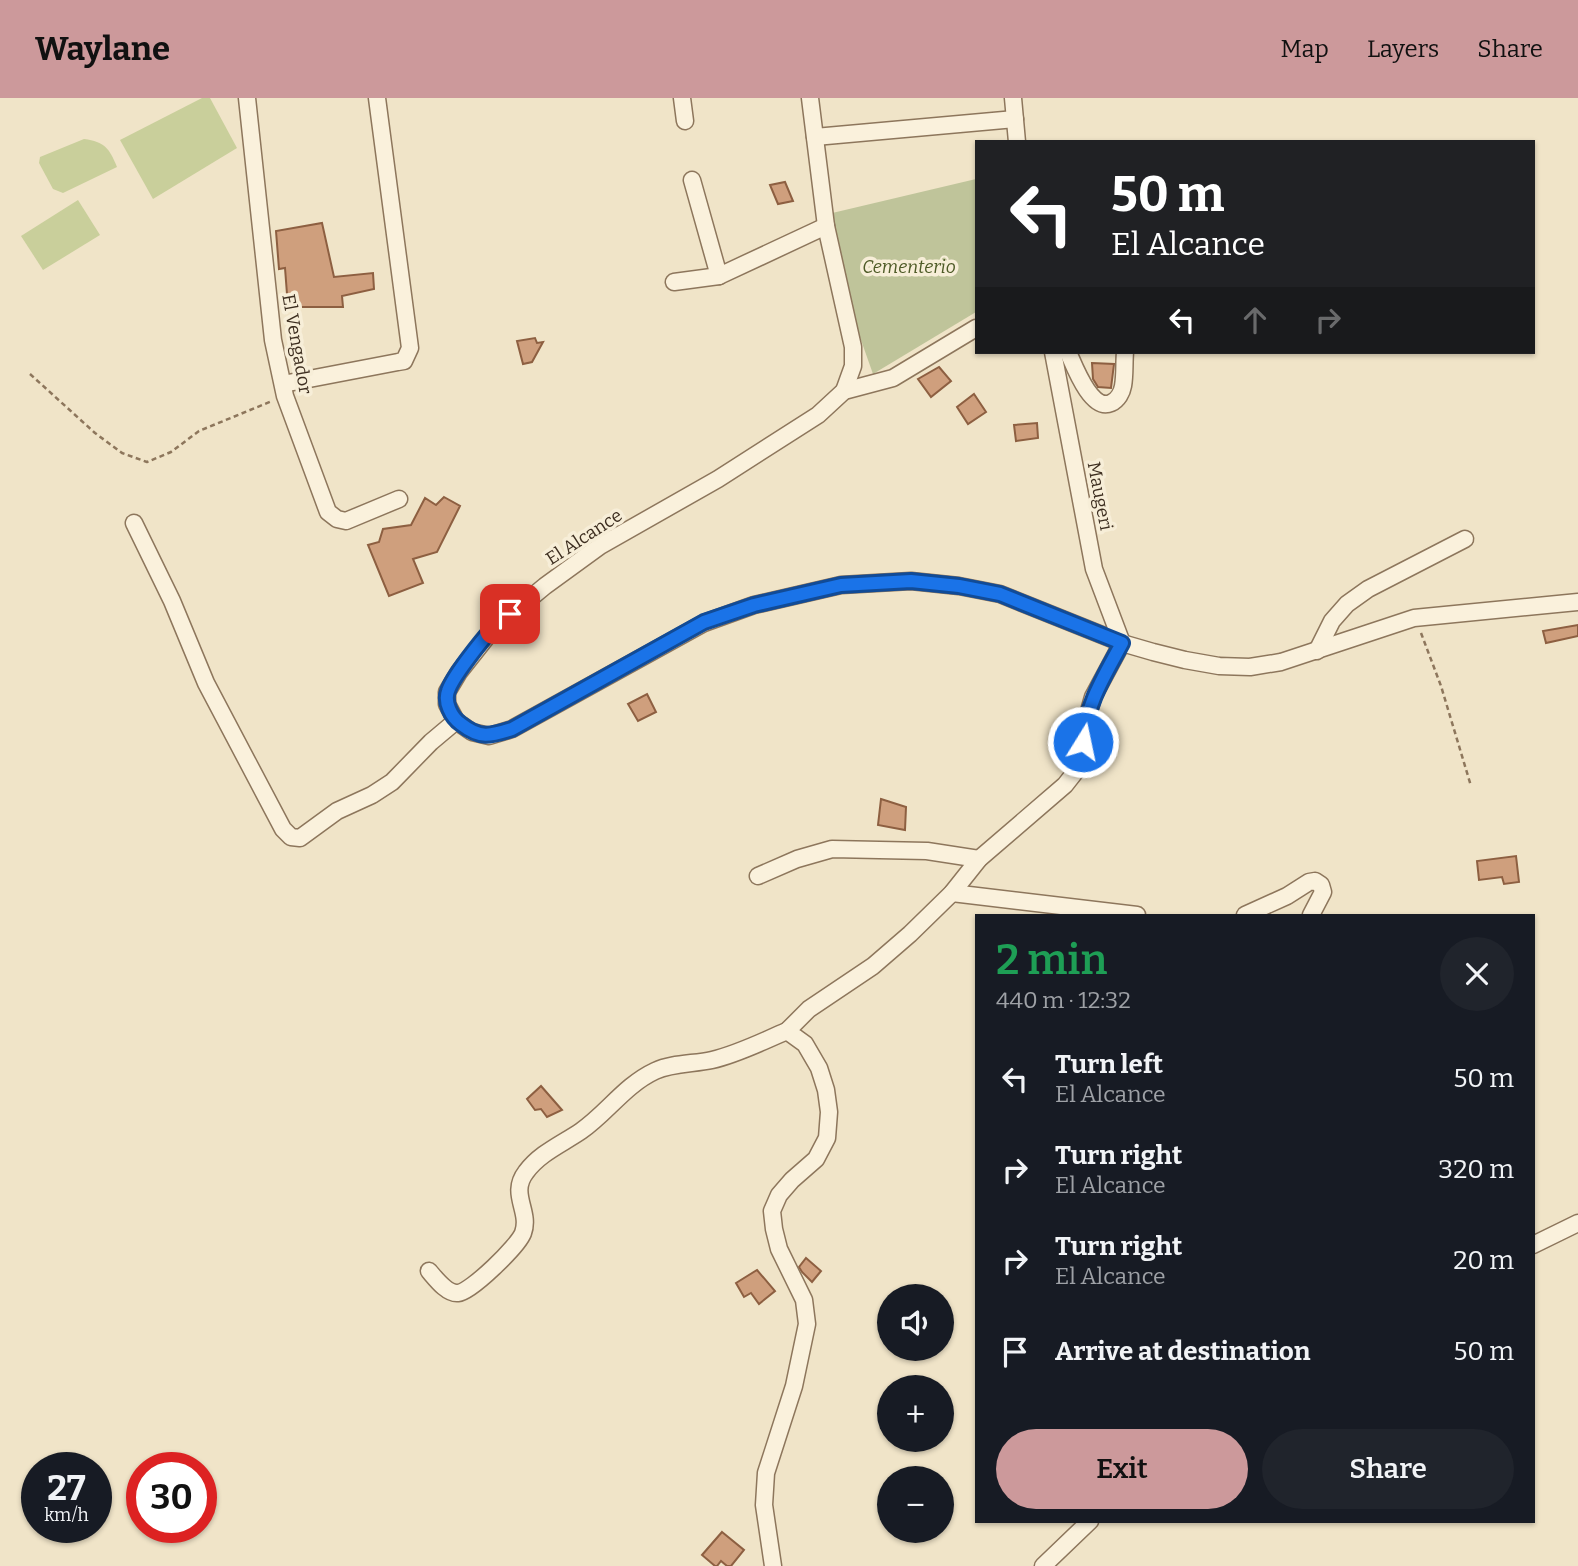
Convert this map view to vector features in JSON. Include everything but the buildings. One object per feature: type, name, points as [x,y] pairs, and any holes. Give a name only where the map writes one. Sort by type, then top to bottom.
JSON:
[{"type":"street","name":"El Vengador","points":[[247,98],[273,340],[284,390],[328,512],[346,522],[399,499]]},
{"type":"street","points":[[284,390],[304,381],[404,361],[408,355],[410,348],[377,98]]},
{"type":"street","points":[[682,98],[684,121]]},
{"type":"street","points":[[810,98],[826,226],[853,347],[853,366],[844,391]]},
{"type":"street","points":[[1013,98],[1017,140]]},
{"type":"street","points":[[815,137],[1015,119]]},
{"type":"street","points":[[692,180],[719,276]]},
{"type":"street","points":[[674,282],[719,276],[826,226]]},
{"type":"street","name":"El Alcance","points":[[456,721],[447,705],[447,692],[459,672],[493,629],[545,586],[600,546],[718,479],[818,415],[844,391],[893,378],[975,329]]},
{"type":"street","name":"Maugeri","points":[[1053,354],[1094,569],[1122,643]]},
{"type":"street","points":[[1069,354],[1087,390],[1094,400],[1102,405],[1110,404],[1119,397],[1123,388],[1125,354]]},
{"type":"street","points":[[134,523],[172,601],[206,683],[283,829],[291,838],[300,838],[337,811],[372,795],[392,782],[456,721],[472,732],[489,736],[512,729],[704,622],[754,605],[841,585],[911,581],[1000,594],[1122,643],[1185,660],[1250,667],[1281,662],[1414,618],[1578,602]]},
{"type":"street","points":[[1317,650],[1332,621],[1347,604],[1368,589],[1465,539]]},
{"type":"street","points":[[429,1271],[448,1291],[456,1294],[465,1291],[488,1273],[524,1232],[518,1189],[525,1173],[537,1159],[583,1130],[632,1084],[657,1070],[712,1060],[787,1031],[809,1009],[873,966],[910,934],[952,893],[979,859],[1065,785],[1076,771],[1091,705],[1122,643]]},
{"type":"street","points":[[758,876],[797,859],[832,849],[927,851],[979,859]]},
{"type":"street","points":[[1247,914],[1315,881],[1321,885],[1322,892],[1311,914]]},
{"type":"street","points":[[952,893],[1129,914]]},
{"type":"street","points":[[773,1566],[764,1505],[766,1473],[794,1386],[807,1324],[804,1300],[779,1249],[772,1210],[779,1195],[816,1159],[827,1138],[829,1112],[819,1068],[804,1044],[787,1031]]},
{"type":"street","points":[[1535,1244],[1578,1223]]},
{"type":"street","points":[[1043,1566],[1088,1523]]},
{"type":"path","points":[[30,374],[95,433],[122,453],[147,462],[171,452],[199,431],[284,390]]},
{"type":"path","points":[[1414,618],[1441,685],[1471,786]]},
{"type":"green space","points":[[202,98],[210,98],[237,148],[153,199],[120,140]]},
{"type":"green space","points":[[84,139],[105,147],[117,167],[63,193],[53,189],[39,163],[40,157]]},
{"type":"green space","name":"Cementerio","points":[[975,179],[975,313],[873,374],[844,292],[828,214]]},
{"type":"green space","points":[[78,200],[100,235],[43,270],[21,236]]},
{"type":"route","points":[[510,614],[493,629],[459,672],[447,692],[447,705],[456,721],[472,732],[489,736],[512,729],[704,622],[754,605],[841,585],[911,581],[1000,594],[1122,643],[1093,697],[1083,742]]}]
